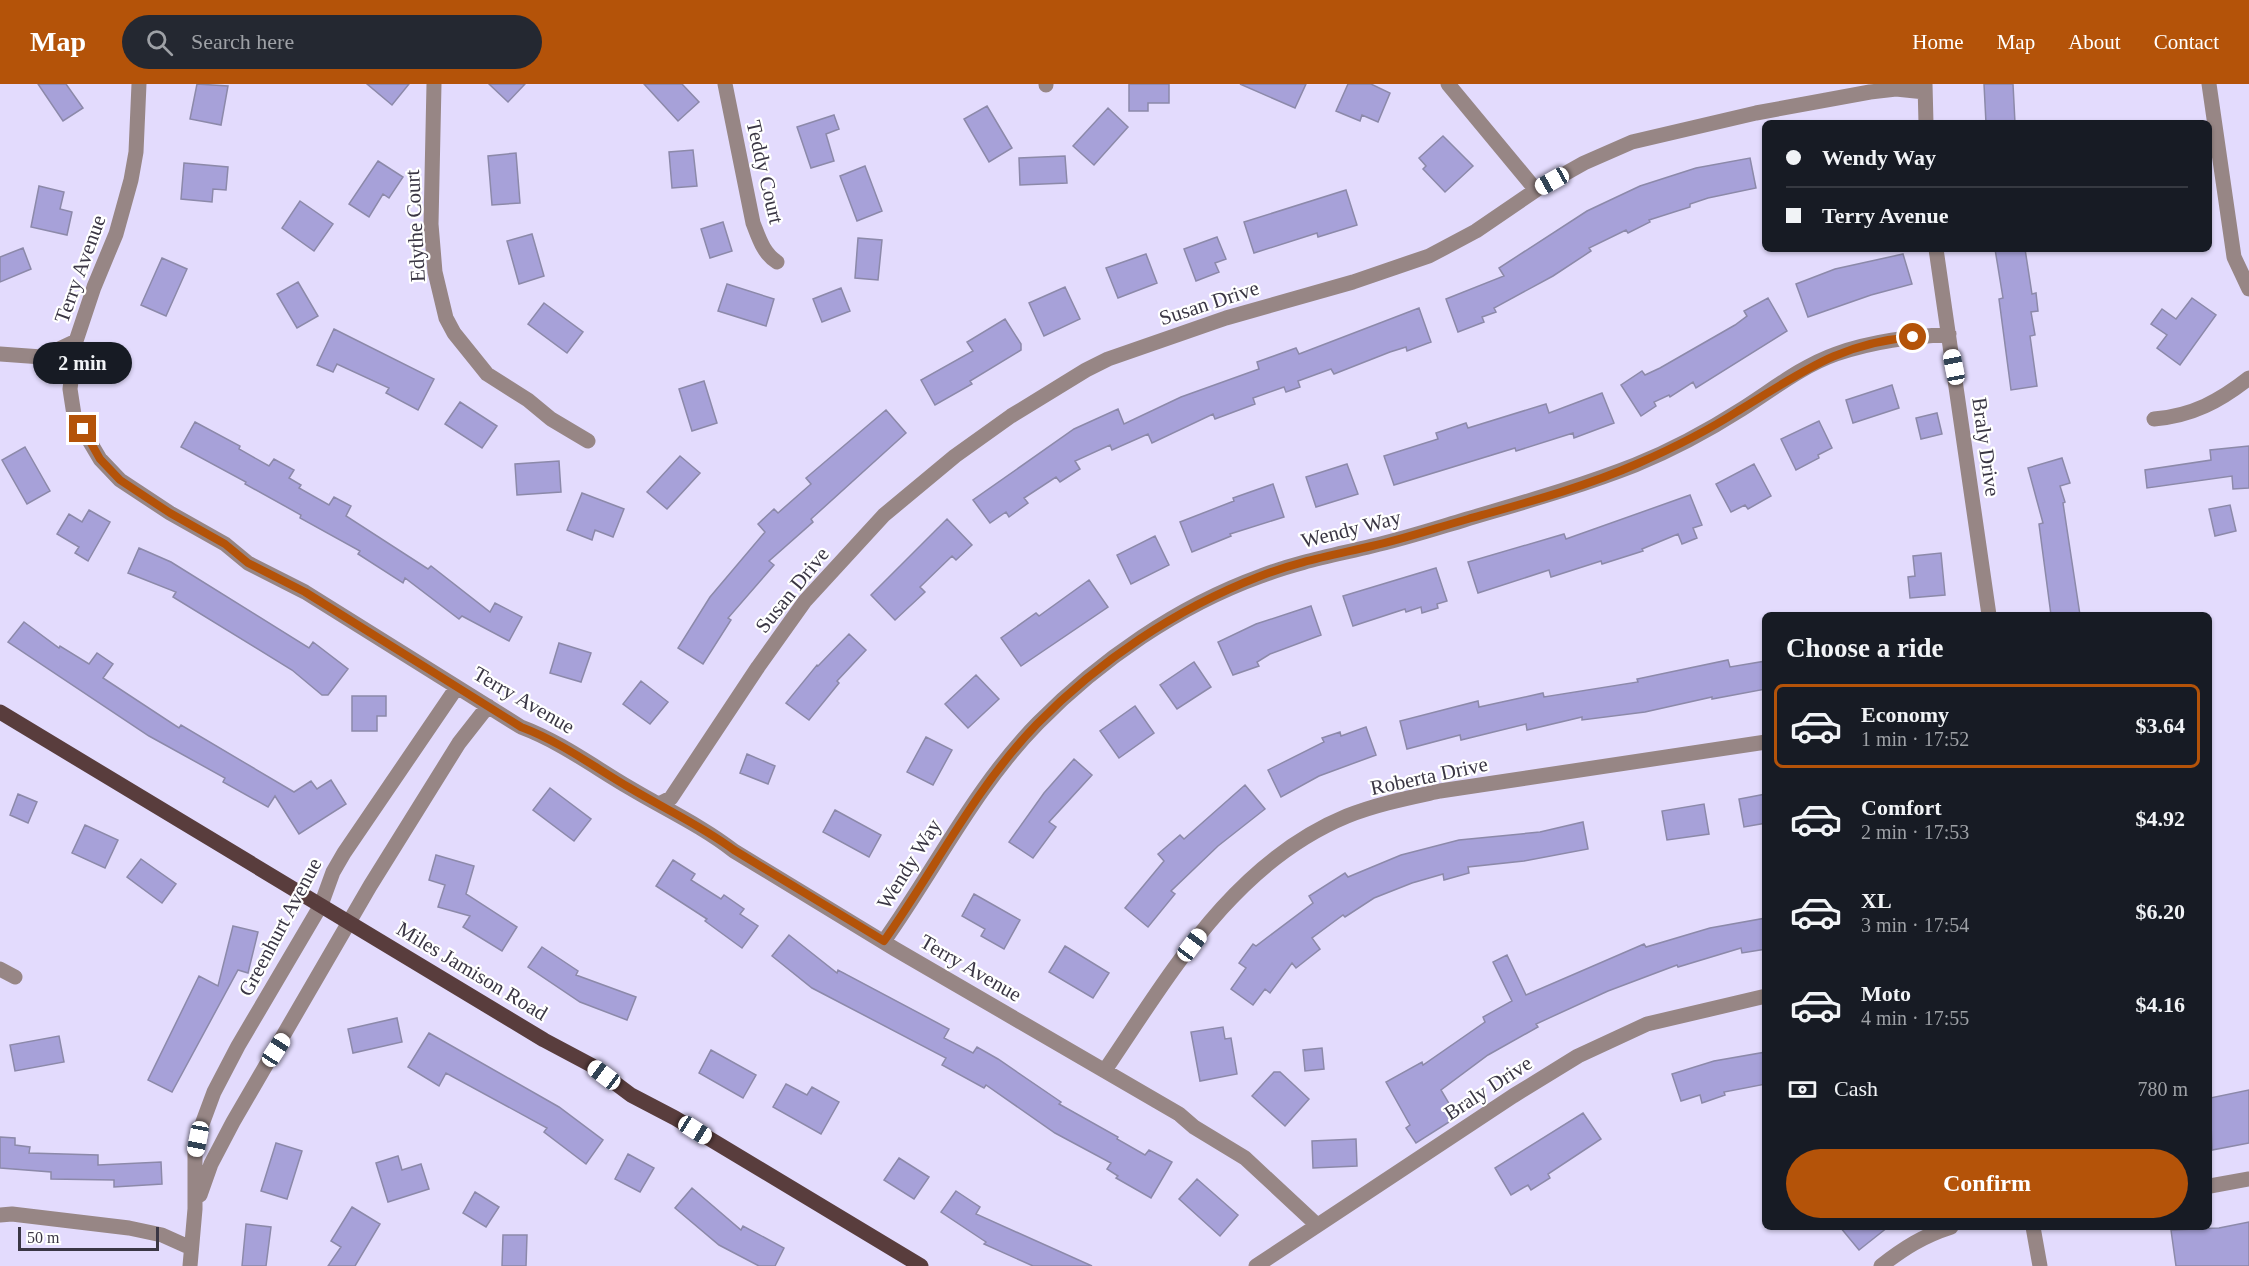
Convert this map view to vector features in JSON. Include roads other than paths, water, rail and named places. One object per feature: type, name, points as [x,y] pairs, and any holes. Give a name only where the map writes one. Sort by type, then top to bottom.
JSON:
[{"type":"main road","name":"Miles Jamison Road","points":[[0,712],[544,1040],[591,1065],[631,1095],[675,1118],[921,1266]]},
{"type":"street","name":"Terry Avenue","points":[[139,84],[136,152],[131,180],[116,234],[94,287],[76,341],[70,389],[74,415],[100,459],[120,480],[170,513],[225,544],[248,563],[305,592],[521,727],[551,738],[711,833],[734,850],[884,941],[1179,1114],[1194,1127],[1245,1158],[1317,1225]]},
{"type":"street","name":"Edythe Court","points":[[434,84],[431,224],[435,272],[446,318],[454,333],[487,374],[528,400],[551,419],[588,441]]},
{"type":"street","name":"Teddy Court","points":[[725,84],[753,223],[765,250],[777,262]]},
{"type":"street","points":[[1448,84],[1536,190]]},
{"type":"street","points":[[2209,84],[2234,257],[2249,289]]},
{"type":"street","points":[[1925,88],[1926,120]]},
{"type":"street","name":"Susan Drive","points":[[659,804],[671,798],[758,667],[805,602],[884,515],[954,456],[992,429],[1108,359],[1226,318],[1353,282],[1429,256],[1476,231],[1536,190],[1608,151],[1681,129],[1870,92],[1925,88]]},
{"type":"street","name":"Braly Drive","points":[[1936,252],[1989,612]]},
{"type":"street","name":"Wendy Way","points":[[884,941],[912,901],[961,820],[1009,755],[1036,724],[1103,665],[1139,639],[1197,605],[1259,576],[1528,501],[1639,463],[1701,433],[1795,374],[1835,354],[1895,338],[1949,334]]},
{"type":"street","points":[[0,354],[42,357],[76,341]]},
{"type":"street","points":[[2154,418],[2171,417],[2205,408],[2249,378]]},
{"type":"street","name":"Greenhurt Avenue","points":[[190,1266],[195,1209],[195,1152],[201,1127],[214,1092],[321,905],[333,872],[344,853],[458,687]]},
{"type":"street","name":"Greenhurt Avenue","points":[[195,1209],[211,1164],[233,1122],[459,743],[489,706]]},
{"type":"street","name":"Roberta Drive","points":[[1105,1070],[1220,907],[1269,863],[1305,838],[1346,817],[1392,801],[1440,791],[1762,743]]},
{"type":"street","points":[[0,969],[15,977]]},
{"type":"street","name":"Braly Drive","points":[[1256,1266],[1512,1096],[1578,1056],[1622,1033],[1698,1010],[1762,997]]},
{"type":"street","points":[[2212,1186],[2249,1179]]},
{"type":"street","points":[[0,1215],[12,1214],[129,1228],[162,1235],[191,1248]]},
{"type":"street","points":[[1881,1266],[1908,1245],[1942,1230]]},
{"type":"street","points":[[2034,1230],[2040,1266]]}]
